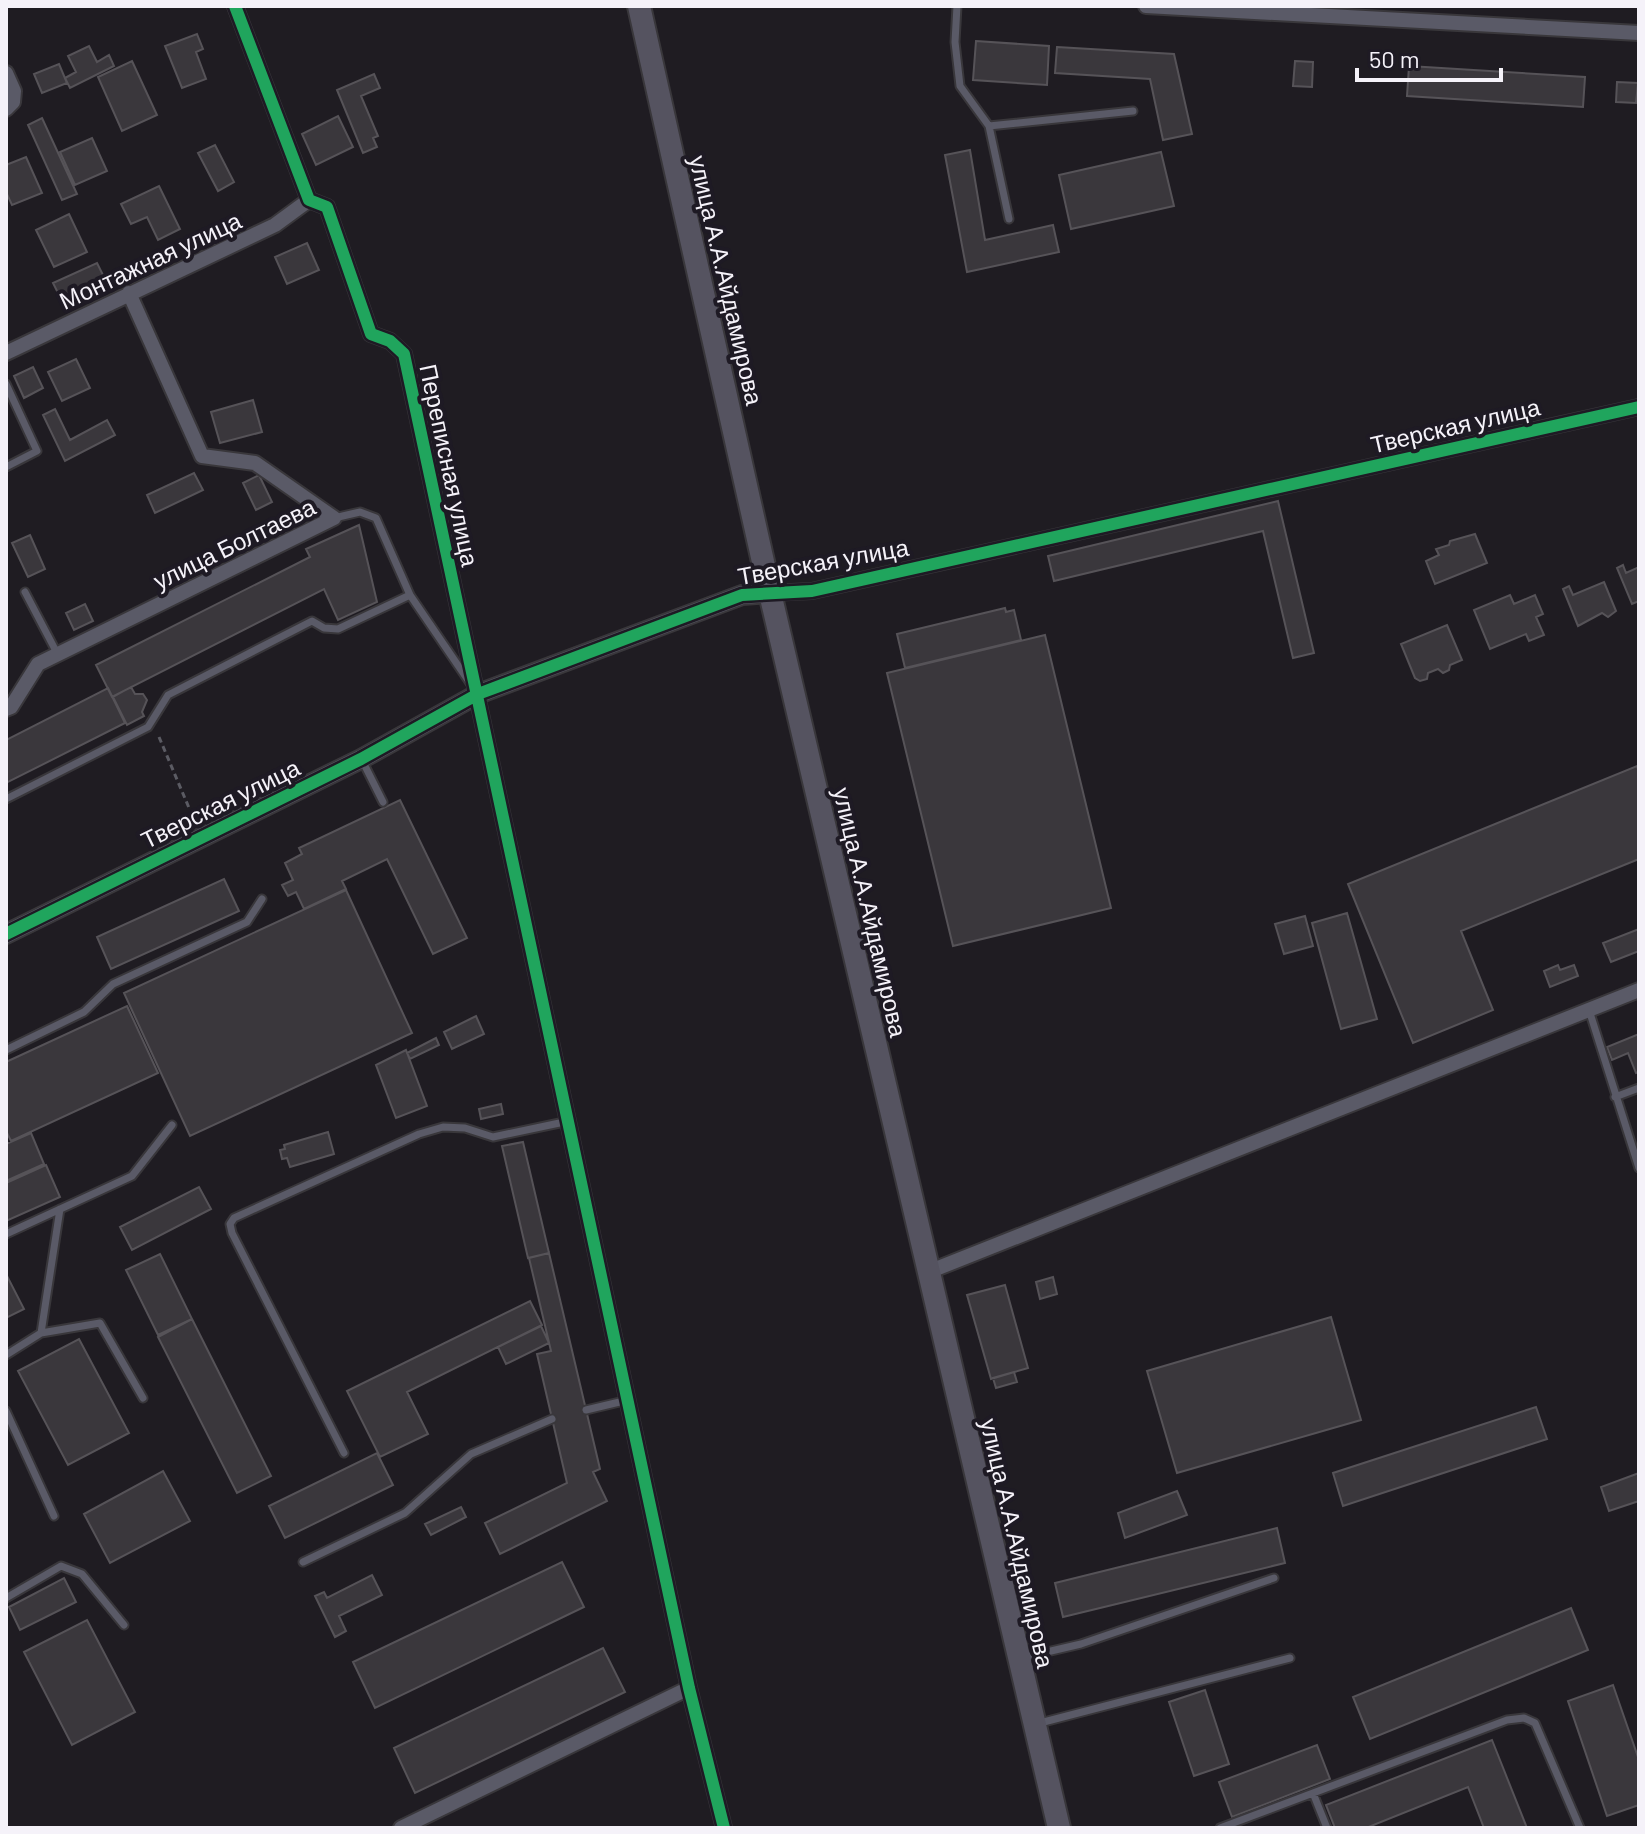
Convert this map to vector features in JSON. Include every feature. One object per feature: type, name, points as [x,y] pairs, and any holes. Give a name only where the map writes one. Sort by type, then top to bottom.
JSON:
[{"type":"main road","name":"улица А.А.Айдамирова","points":[[639,6],[770,593],[1059,1828]]},
{"type":"street","name":"Переписная улица","points":[[235,6],[309,200],[327,207],[371,334],[390,341],[404,354],[689,1688],[724,1828]]},
{"type":"street","points":[[1146,6],[1639,33]]},
{"type":"street","points":[[6,73],[14,91],[13,102],[6,109]]},
{"type":"street","name":"Монтажная улица","points":[[6,353],[275,225],[309,200]]},
{"type":"street","name":"улица Болтаева","points":[[6,709],[11,707],[38,664],[334,518],[255,463],[202,456],[129,293]]},
{"type":"street","name":"Тверская улица","points":[[6,934],[361,759],[478,694],[742,595],[812,591],[1639,407]]},
{"type":"street","points":[[928,1272],[1639,990]]},
{"type":"street","points":[[401,1828],[689,1688]]},
{"type":"lane","points":[[957,6],[955,42],[960,86],[989,126],[1009,219]]},
{"type":"lane","points":[[989,126],[1133,111]]},
{"type":"lane","points":[[6,384],[37,451],[6,467]]},
{"type":"lane","points":[[334,518],[360,512],[376,518],[410,595],[478,694]]},
{"type":"lane","points":[[25,592],[58,655]]},
{"type":"lane","points":[[6,799],[148,727],[168,695],[312,621],[324,628],[338,629],[410,595]]},
{"type":"lane","points":[[361,759],[383,802]]},
{"type":"lane","points":[[6,1050],[84,1012],[113,984],[247,922],[262,899]]},
{"type":"lane","points":[[1589,1010],[1639,1168]]},
{"type":"lane","points":[[1615,1097],[1639,1088]]},
{"type":"lane","points":[[344,1453],[232,1233],[230,1224],[234,1218],[419,1134],[443,1127],[465,1128],[493,1137],[569,1121]]},
{"type":"lane","points":[[6,1234],[132,1176],[172,1125]]},
{"type":"lane","points":[[41,1333],[60,1209]]},
{"type":"lane","points":[[6,1355],[41,1333],[100,1323],[143,1398]]},
{"type":"lane","points":[[586,1410],[628,1400]]},
{"type":"lane","points":[[6,1411],[54,1516]]},
{"type":"lane","points":[[303,1562],[405,1513],[471,1454],[552,1419]]},
{"type":"lane","points":[[6,1598],[61,1566],[82,1574],[124,1625]]},
{"type":"lane","points":[[1019,1658],[1081,1644],[1274,1578]]},
{"type":"lane","points":[[1034,1724],[1290,1658]]},
{"type":"lane","points":[[1220,1828],[1507,1720],[1524,1718],[1535,1723],[1580,1828]]},
{"type":"lane","points":[[1313,1793],[1327,1828]]},
{"type":"path","points":[[148,727],[160,738],[199,837]]},
{"type":"building","points":[[197,34],[203,49],[196,52],[206,79],[182,88],[165,46]]},
{"type":"building","points":[[976,41],[1049,46],[1047,85],[973,80]]},
{"type":"building","points":[[89,46],[97,62],[109,55],[114,66],[70,88],[65,78],[76,72],[68,56]]},
{"type":"building","points":[[1057,47],[1174,54],[1192,134],[1163,140],[1150,79],[1055,73]]},
{"type":"building","points":[[132,61],[157,115],[122,131],[98,77]]},
{"type":"building","points":[[1295,61],[1313,62],[1312,87],[1293,86]]},
{"type":"building","points":[[59,64],[67,83],[42,93],[34,74]]},
{"type":"building","points":[[1409,66],[1585,77],[1583,107],[1407,96]]},
{"type":"building","points":[[374,74],[380,88],[361,96],[378,136],[373,138],[377,147],[363,153],[337,90]]},
{"type":"building","points":[[1617,82],[1638,83],[1636,103],[1616,102]]},
{"type":"building","points":[[338,116],[353,147],[316,165],[302,134]]},
{"type":"building","points":[[42,118],[77,194],[62,200],[28,125]]},
{"type":"building","points":[[92,138],[107,171],[75,185],[60,152]]},
{"type":"building","points":[[215,145],[234,182],[218,191],[198,153]]},
{"type":"building","points":[[970,150],[985,240],[1053,225],[1059,252],[967,272],[945,155]]},
{"type":"building","points":[[1161,152],[1174,206],[1071,229],[1059,175]]},
{"type":"building","points":[[26,157],[42,193],[12,205],[6,192],[6,165]]},
{"type":"building","points":[[159,186],[180,229],[158,240],[147,217],[131,224],[121,204]]},
{"type":"building","points":[[69,214],[87,252],[54,267],[36,230]]},
{"type":"building","points":[[307,243],[319,270],[287,284],[275,257]]},
{"type":"building","points":[[97,263],[104,277],[60,297],[53,283]]},
{"type":"building","points":[[76,359],[90,388],[62,401],[48,372]]},
{"type":"building","points":[[33,367],[43,388],[24,398],[14,376]]},
{"type":"building","points":[[253,400],[262,432],[220,443],[211,412]]},
{"type":"building","points":[[55,409],[70,440],[107,420],[115,435],[65,461],[43,415]]},
{"type":"building","points":[[194,473],[203,490],[155,513],[147,495]]},
{"type":"building","points":[[259,475],[272,502],[256,510],[243,483]]},
{"type":"building","points":[[1278,501],[1314,653],[1293,658],[1263,531],[1054,581],[1048,556]]},
{"type":"building","points":[[359,525],[377,602],[338,620],[324,589],[112,697],[96,665],[310,557],[306,549]]},
{"type":"building","points":[[1475,534],[1487,563],[1435,584],[1426,561],[1439,555],[1436,549],[1449,545],[1450,541]]},
{"type":"building","points":[[30,535],[45,569],[28,577],[12,543]]},
{"type":"building","points":[[1623,565],[1626,573],[1639,567],[1639,601],[1632,604],[1617,568]]},
{"type":"building","points":[[1604,582],[1616,611],[1608,617],[1602,613],[1578,626],[1563,589],[1569,586],[1573,595]]},
{"type":"building","points":[[1510,595],[1514,604],[1535,595],[1543,614],[1536,617],[1544,635],[1529,641],[1526,634],[1490,649],[1474,610]]},
{"type":"building","points":[[85,604],[93,621],[74,630],[66,613]]},
{"type":"building","points":[[1005,608],[1006,612],[1014,610],[1021,640],[905,668],[897,634]]},
{"type":"building","points":[[1447,625],[1462,660],[1450,665],[1449,670],[1443,673],[1438,669],[1428,673],[1427,679],[1420,681],[1415,678],[1401,644]]},
{"type":"building","points":[[1045,635],[1111,908],[953,946],[887,673]]},
{"type":"building","points":[[131,687],[135,694],[143,694],[147,700],[142,712],[144,716],[127,725],[113,697]]},
{"type":"building","points":[[108,688],[125,723],[6,783],[6,740]]},
{"type":"building","points":[[1637,766],[1639,859],[1461,931],[1493,1010],[1413,1043],[1348,884]]},
{"type":"building","points":[[400,800],[467,938],[433,954],[387,859],[342,881],[346,889],[304,909],[296,892],[288,896],[282,885],[293,880],[285,863],[302,854],[299,848]]},
{"type":"building","points":[[224,879],[239,911],[111,969],[97,937]]},
{"type":"building","points":[[346,890],[412,1033],[190,1136],[124,993]]},
{"type":"building","points":[[1347,913],[1377,1019],[1341,1029],[1312,923]]},
{"type":"building","points":[[1305,916],[1313,946],[1284,954],[1275,924]]},
{"type":"building","points":[[1639,929],[1639,951],[1611,962],[1603,943]]},
{"type":"building","points":[[1558,965],[1560,970],[1574,965],[1578,976],[1550,987],[1544,971]]},
{"type":"building","points":[[127,1006],[158,1073],[11,1141],[6,1131],[6,1062]]},
{"type":"building","points":[[476,1016],[484,1034],[452,1049],[444,1032]]},
{"type":"building","points":[[1639,1034],[1639,1072],[1636,1073],[1628,1053],[1612,1060],[1607,1047]]},
{"type":"building","points":[[436,1038],[439,1045],[410,1059],[407,1053]]},
{"type":"building","points":[[406,1050],[427,1106],[396,1118],[376,1065]]},
{"type":"building","points":[[501,1104],[503,1114],[481,1119],[479,1109]]},
{"type":"building","points":[[328,1132],[334,1154],[290,1167],[287,1158],[282,1159],[280,1150],[285,1149],[284,1145]]},
{"type":"building","points":[[31,1133],[44,1164],[6,1181],[6,1144]]},
{"type":"building","points":[[523,1142],[549,1253],[528,1258],[502,1146]]},
{"type":"building","points":[[46,1165],[60,1197],[6,1221],[6,1183]]},
{"type":"building","points":[[199,1187],[211,1209],[132,1250],[120,1227]]},
{"type":"building","points":[[549,1253],[600,1469],[593,1472],[607,1501],[500,1554],[485,1523],[567,1483],[537,1354],[551,1351],[529,1258]]},
{"type":"building","points":[[160,1254],[192,1319],[158,1335],[126,1270]]},
{"type":"building","points":[[6,1274],[24,1309],[6,1318]]},
{"type":"building","points":[[1053,1277],[1057,1294],[1040,1299],[1036,1282]]},
{"type":"building","points":[[1005,1285],[1028,1368],[991,1379],[967,1295]]},
{"type":"building","points":[[530,1301],[542,1325],[407,1392],[428,1434],[380,1457],[347,1391]]},
{"type":"building","points":[[1331,1317],[1361,1420],[1177,1473],[1147,1371]]},
{"type":"building","points":[[192,1319],[271,1476],[237,1493],[158,1337]]},
{"type":"building","points":[[541,1326],[549,1343],[506,1364],[498,1347]]},
{"type":"building","points":[[79,1339],[129,1433],[68,1465],[18,1371]]},
{"type":"building","points":[[1014,1372],[1017,1382],[996,1388],[993,1378]]},
{"type":"building","points":[[1536,1407],[1547,1439],[1343,1506],[1333,1473]]},
{"type":"building","points":[[377,1453],[393,1485],[285,1538],[269,1506]]},
{"type":"building","points":[[163,1471],[190,1521],[110,1563],[84,1514]]},
{"type":"building","points":[[1639,1473],[1639,1501],[1609,1511],[1601,1487]]},
{"type":"building","points":[[1177,1491],[1187,1515],[1125,1538],[1118,1513]]},
{"type":"building","points":[[461,1507],[466,1517],[431,1535],[425,1524]]},
{"type":"building","points":[[1277,1528],[1285,1563],[1063,1617],[1055,1583]]},
{"type":"building","points":[[562,1562],[584,1607],[375,1708],[353,1662]]},
{"type":"building","points":[[372,1575],[382,1595],[339,1616],[346,1631],[335,1637],[315,1596],[324,1592],[327,1598]]},
{"type":"building","points":[[64,1578],[76,1602],[20,1630],[9,1607]]},
{"type":"building","points":[[1571,1608],[1588,1650],[1370,1739],[1353,1697]]},
{"type":"building","points":[[87,1620],[135,1712],[72,1745],[24,1652]]},
{"type":"building","points":[[603,1648],[625,1692],[415,1793],[394,1748]]},
{"type":"building","points":[[1613,1685],[1639,1760],[1639,1805],[1607,1816],[1568,1701]]},
{"type":"building","points":[[1205,1690],[1229,1764],[1194,1776],[1169,1702]]},
{"type":"building","points":[[1492,1740],[1527,1828],[1484,1828],[1468,1787],[1366,1828],[1335,1828],[1326,1805]]},
{"type":"building","points":[[1317,1745],[1330,1779],[1232,1817],[1219,1782]]},
{"type":"cycle path","points":[[235,6],[309,200],[327,207],[371,334],[390,341],[404,354],[689,1688],[724,1828]]},
{"type":"cycle path","points":[[6,934],[361,759],[478,694],[742,595],[812,591],[1639,407]]}]
